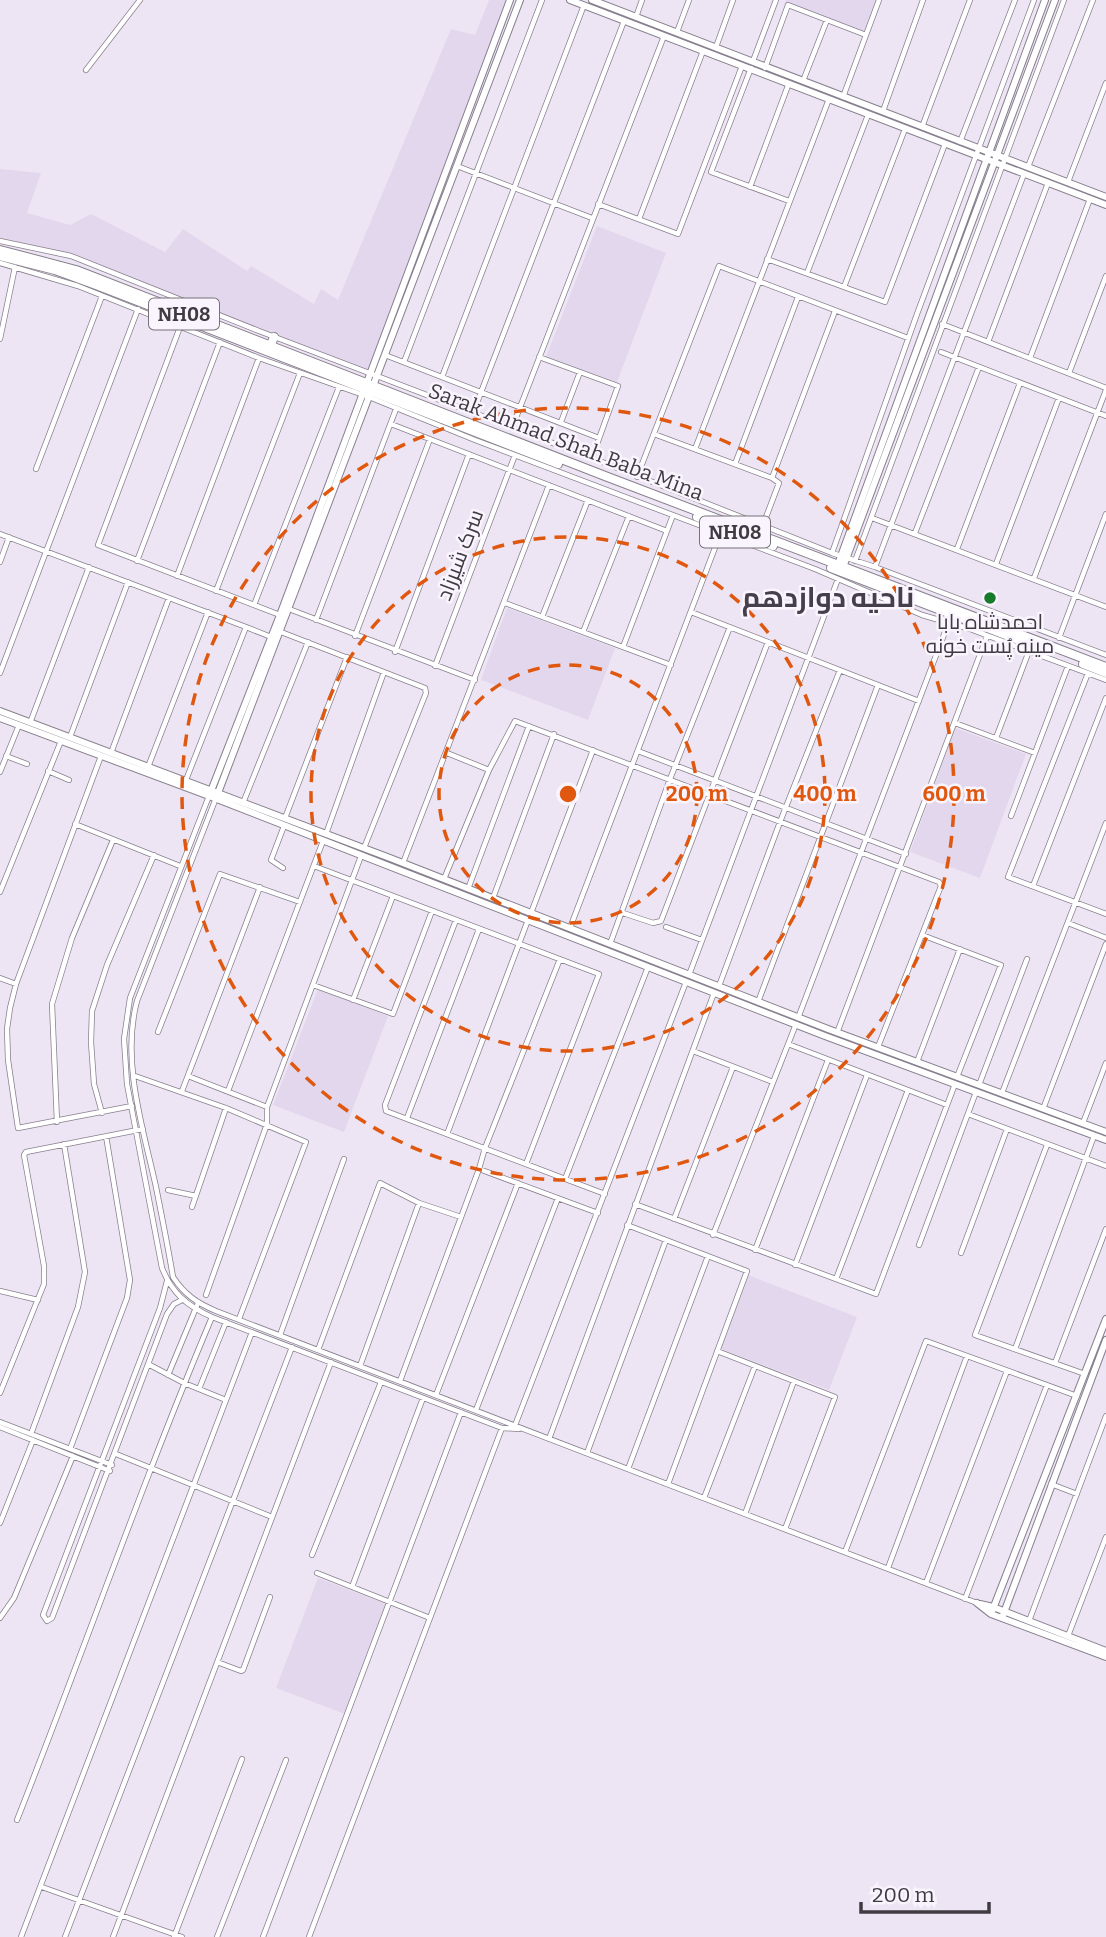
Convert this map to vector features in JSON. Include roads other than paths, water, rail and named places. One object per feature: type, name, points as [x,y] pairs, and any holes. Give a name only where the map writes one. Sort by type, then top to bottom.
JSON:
[{"type":"highway","name":"NH08","points":[[0,250],[17,249],[76,270],[270,347],[368,391]]},
{"type":"highway","name":"NH08","points":[[0,256],[72,275],[695,520],[841,567],[1106,673]]},
{"type":"highway","points":[[270,347],[274,337]]},
{"type":"highway","name":"Sarak Ahmad Shah Baba Mina","points":[[368,391],[1106,667]]},
{"type":"street","points":[[86,70],[141,0]]},
{"type":"street","points":[[510,0],[374,375],[289,599],[271,636],[137,1000],[131,1039],[138,1105],[173,1277],[183,1292],[198,1303],[926,1583],[1106,1657]]},
{"type":"street","points":[[374,375],[385,355],[520,0]]},
{"type":"street","points":[[404,362],[542,0]]},
{"type":"street","points":[[570,0],[742,65],[751,65]]},
{"type":"street","points":[[595,0],[716,47],[751,65],[960,142],[978,153]]},
{"type":"street","points":[[636,17],[642,0]]},
{"type":"street","points":[[677,33],[689,0]]},
{"type":"street","points":[[716,47],[733,0]]},
{"type":"street","points":[[776,0],[711,172],[789,201]]},
{"type":"street","points":[[843,97],[879,0]]},
{"type":"street","points":[[882,112],[923,0]]},
{"type":"street","points":[[922,127],[970,0]]},
{"type":"street","points":[[960,142],[1015,0]]},
{"type":"street","points":[[832,553],[908,338],[1034,0]]},
{"type":"street","points":[[515,1427],[810,658],[986,156],[1045,0]]},
{"type":"street","points":[[855,561],[942,324],[1055,0]]},
{"type":"street","points":[[841,567],[1064,0]]},
{"type":"street","points":[[875,567],[1093,0]]},
{"type":"street","points":[[764,70],[789,3],[866,35]]},
{"type":"street","points":[[442,377],[584,5]]},
{"type":"street","points":[[473,413],[624,20]]},
{"type":"street","points":[[802,82],[827,20]]},
{"type":"street","points":[[512,428],[664,36]]},
{"type":"street","points":[[639,219],[704,50]]},
{"type":"street","points":[[598,204],[679,233],[742,65]]},
{"type":"street","points":[[764,70],[789,83],[945,144],[1068,182],[1106,197]]},
{"type":"street","points":[[750,187],[789,83]]},
{"type":"street","points":[[1068,182],[1106,83]]},
{"type":"street","points":[[695,449],[829,99]]},
{"type":"street","points":[[807,274],[868,115]]},
{"type":"street","points":[[844,287],[905,129]]},
{"type":"street","points":[[767,259],[883,302],[887,300],[945,144]]},
{"type":"street","points":[[457,166],[592,219]]},
{"type":"street","points":[[1026,170],[1048,183],[1106,205]]},
{"type":"street","points":[[988,342],[1048,183]]},
{"type":"street","points":[[1030,358],[1090,199]]},
{"type":"street","points":[[0,241],[17,249],[71,256],[832,553],[841,567],[948,624],[1106,680]]},
{"type":"street","points":[[0,263],[59,279],[339,387],[368,391],[396,409],[673,515],[695,520]]},
{"type":"street","points":[[0,339],[1,323],[15,267]]},
{"type":"street","points":[[637,477],[718,268],[908,338]]},
{"type":"street","points":[[1069,373],[1106,276]]},
{"type":"street","points":[[36,469],[102,296]]},
{"type":"street","points":[[735,464],[798,297]]},
{"type":"street","points":[[0,673],[138,309]]},
{"type":"street","points":[[772,478],[835,311]]},
{"type":"street","points":[[942,324],[1106,389],[1034,578]]},
{"type":"street","points":[[180,327],[98,543],[99,547],[280,615]]},
{"type":"street","points":[[137,561],[220,342]]},
{"type":"street","points":[[942,352],[1106,415]]},
{"type":"street","points":[[385,355],[599,438]]},
{"type":"street","points":[[539,357],[618,386],[592,458]]},
{"type":"street","points":[[177,576],[259,358]]},
{"type":"street","points":[[915,533],[979,367]]},
{"type":"street","points":[[561,422],[580,372]]},
{"type":"street","points":[[216,591],[300,373]]},
{"type":"street","points":[[957,549],[1020,383]]},
{"type":"street","points":[[254,605],[339,387]]},
{"type":"street","points":[[996,564],[1059,398]]},
{"type":"street","points":[[316,620],[396,409]]},
{"type":"street","points":[[391,424],[667,531]]},
{"type":"street","points":[[654,434],[772,478],[779,483],[763,526]]},
{"type":"street","points":[[355,636],[430,439]]},
{"type":"street","points":[[395,652],[469,454]]},
{"type":"street","name":"سرک شیرزاد","points":[[435,666],[515,455]]},
{"type":"street","points":[[403,863],[549,485]]},
{"type":"street","points":[[542,617],[588,500]]},
{"type":"street","points":[[1059,638],[1106,514]]},
{"type":"street","points":[[623,647],[673,515]]},
{"type":"street","points":[[583,632],[629,516]]},
{"type":"street","points":[[872,518],[1106,607]]},
{"type":"street","points":[[570,928],[722,530]]},
{"type":"street","points":[[0,534],[271,636]]},
{"type":"street","points":[[0,562],[9,537]]},
{"type":"street","points":[[841,567],[855,561],[875,567],[1106,655]]},
{"type":"street","points":[[30,723],[89,567]]},
{"type":"street","points":[[70,738],[128,582]]},
{"type":"street","points":[[111,753],[169,598]]},
{"type":"street","points":[[289,599],[289,609],[281,632],[180,866],[127,1009],[124,1039],[127,1084],[162,1268],[167,1280],[182,1300],[195,1310],[502,1428],[515,1427]]},
{"type":"street","points":[[505,603],[671,665]]},
{"type":"street","points":[[289,609],[475,681]]},
{"type":"street","points":[[148,767],[208,612]]},
{"type":"street","points":[[691,612],[919,701]]},
{"type":"street","points":[[713,1235],[948,624]]},
{"type":"street","points":[[187,780],[246,627]]},
{"type":"street","points":[[610,945],[670,779],[730,627]]},
{"type":"street","points":[[281,632],[425,688],[426,693],[364,848]]},
{"type":"street","points":[[838,1032],[987,636]]},
{"type":"street","points":[[243,803],[308,642]]},
{"type":"street","points":[[623,913],[653,923],[661,920],[768,642]]},
{"type":"street","points":[[996,738],[1029,651]]},
{"type":"street","points":[[284,868],[271,860],[347,657]]},
{"type":"street","points":[[1011,816],[1068,666]]},
{"type":"street","points":[[549,1439],[692,1051],[840,670]]},
{"type":"street","points":[[228,1091],[384,672]]},
{"type":"street","points":[[1088,673],[1008,877],[1106,914]]},
{"type":"street","points":[[758,1002],[878,685]]},
{"type":"street","points":[[1033,886],[1106,698]]},
{"type":"street","points":[[0,711],[187,780],[213,794],[324,838],[361,856],[530,917],[648,967],[687,979],[978,1088],[1106,1140]]},
{"type":"street","points":[[0,718],[101,756],[243,803],[285,822]]},
{"type":"street","points":[[444,879],[489,769],[514,721],[901,867],[941,883],[878,1047]]},
{"type":"street","points":[[955,723],[1035,753]]},
{"type":"street","points":[[0,772],[19,725]]},
{"type":"street","points":[[468,889],[529,726]]},
{"type":"street","points":[[493,898],[554,734]]},
{"type":"street","points":[[0,892],[61,741]]},
{"type":"street","points":[[447,1134],[593,750]]},
{"type":"street","points":[[638,751],[906,854]]},
{"type":"street","points":[[447,753],[489,769]]},
{"type":"street","points":[[6,756],[27,764]]},
{"type":"street","points":[[101,756],[16,984],[7,1029],[8,1060],[17,1125],[21,1129],[138,1105]]},
{"type":"street","points":[[48,771],[69,780]]},
{"type":"street","points":[[1002,1093],[1106,823]]},
{"type":"street","points":[[75,824],[180,866]]},
{"type":"street","points":[[324,838],[364,848],[493,898],[530,917]]},
{"type":"street","points":[[57,1122],[52,1004],[72,938],[113,840]]},
{"type":"street","points":[[102,1113],[94,1084],[92,1012],[107,965],[154,855]]},
{"type":"street","points":[[206,1296],[267,1124],[267,1107],[361,856]]},
{"type":"street","points":[[314,866],[599,974],[526,1164]]},
{"type":"street","points":[[158,1032],[220,874],[300,902]]},
{"type":"street","points":[[182,1091],[260,887]]},
{"type":"street","points":[[353,1000],[393,896]]},
{"type":"street","points":[[313,985],[393,1014],[432,911]]},
{"type":"street","points":[[456,920],[385,1105],[386,1111],[604,1194]]},
{"type":"street","points":[[1068,923],[1106,938]]},
{"type":"street","points":[[666,927],[702,940]]},
{"type":"street","points":[[561,929],[570,928],[687,979]]},
{"type":"street","points":[[407,1118],[479,929]]},
{"type":"street","points":[[635,1204],[876,1294],[1001,965],[922,935]]},
{"type":"street","points":[[1043,1109],[1106,944]]},
{"type":"street","points":[[917,1062],[960,949]]},
{"type":"street","points":[[400,1381],[485,1148],[559,959]]},
{"type":"street","points":[[919,1245],[1027,959]]},
{"type":"street","points":[[565,1179],[648,967]]},
{"type":"street","points":[[0,978],[16,984]]},
{"type":"street","points":[[717,990],[758,1002],[797,1021],[878,1047],[956,1080]]},
{"type":"street","points":[[788,1044],[947,1105]]},
{"type":"street","points":[[692,1051],[773,1082]]},
{"type":"street","points":[[755,1250],[828,1060]]},
{"type":"street","points":[[1083,1123],[1106,1063]]},
{"type":"street","points":[[674,1219],[733,1067]]},
{"type":"street","points":[[795,1265],[867,1075]]},
{"type":"street","points":[[135,1076],[182,1091],[304,1140],[306,1145],[239,1319]]},
{"type":"street","points":[[188,1076],[267,1107]]},
{"type":"street","points":[[978,1088],[1002,1093],[1106,1132]]},
{"type":"street","points":[[836,1279],[908,1090]]},
{"type":"street","points":[[192,1207],[226,1108]]},
{"type":"street","points":[[968,1114],[1106,1166]]},
{"type":"street","points":[[0,1393],[44,1284],[44,1266],[24,1155],[26,1152],[143,1129]]},
{"type":"street","points":[[961,1253],[1007,1129]]},
{"type":"street","points":[[70,1449],[127,1298],[130,1280],[106,1136]]},
{"type":"street","points":[[1015,1349],[1094,1136]]},
{"type":"street","points":[[0,1523],[78,1307],[85,1272],[64,1144]]},
{"type":"street","points":[[1047,1145],[975,1335],[1085,1374]]},
{"type":"street","points":[[280,1335],[344,1159]]},
{"type":"street","points":[[479,1169],[598,1213]]},
{"type":"street","points":[[318,1349],[380,1183],[419,1203],[461,1217]]},
{"type":"street","points":[[436,1395],[518,1183]]},
{"type":"street","points":[[167,1190],[195,1196]]},
{"type":"street","points":[[476,1410],[558,1198]]},
{"type":"street","points":[[360,1366],[419,1203]]},
{"type":"street","points":[[627,1225],[747,1271],[668,1484]]},
{"type":"street","points":[[1055,1363],[1106,1229]]},
{"type":"street","points":[[587,1453],[666,1240]]},
{"type":"street","points":[[628,1469],[708,1256]]},
{"type":"street","points":[[167,1280],[160,1308],[102,1465],[43,1615],[47,1621],[52,1618],[111,1468],[167,1314],[174,1304],[182,1300]]},
{"type":"street","points":[[0,1291],[38,1300]]},
{"type":"street","points":[[168,1375],[198,1303]]},
{"type":"street","points":[[17,1820],[184,1383],[212,1317]]},
{"type":"street","points":[[992,1610],[1106,1319]]},
{"type":"street","points":[[200,1389],[226,1322]]},
{"type":"street","points":[[21,1937],[252,1332]]},
{"type":"street","points":[[1003,1614],[1051,1484],[1103,1357],[1106,1340]]},
{"type":"street","points":[[845,1552],[926,1341],[1077,1396]]},
{"type":"street","points":[[65,1937],[292,1347]]},
{"type":"street","points":[[717,1351],[835,1397],[785,1529]]},
{"type":"street","points":[[887,1569],[967,1356]]},
{"type":"street","points":[[113,1937],[331,1362]]},
{"type":"street","points":[[148,1364],[184,1383],[226,1400]]},
{"type":"street","points":[[704,1498],[755,1366]]},
{"type":"street","points":[[926,1583],[1007,1371]]},
{"type":"street","points":[[745,1514],[794,1381]]},
{"type":"street","points":[[312,1555],[381,1382]]},
{"type":"street","points":[[965,1599],[1047,1385]]},
{"type":"street","points":[[352,1587],[424,1398]]},
{"type":"street","points":[[263,1937],[461,1412]]},
{"type":"street","points":[[1029,1621],[1106,1416]]},
{"type":"street","points":[[0,1422],[72,1456],[111,1468]]},
{"type":"street","points":[[0,1427],[70,1449],[102,1465]]},
{"type":"street","points":[[309,1937],[502,1428]]},
{"type":"street","points":[[116,1454],[272,1517]]},
{"type":"street","points":[[0,1618],[14,1598],[72,1456]]},
{"type":"street","points":[[1051,1484],[1077,1494]]},
{"type":"street","points":[[1068,1636],[1106,1537]]},
{"type":"street","points":[[317,1573],[430,1618]]},
{"type":"street","points":[[217,1662],[243,1670],[270,1598]]},
{"type":"street","points":[[1003,1614],[1029,1621],[1106,1651]]},
{"type":"street","points":[[175,1936],[242,1759]]},
{"type":"street","points":[[217,1937],[286,1760]]},
{"type":"street","points":[[42,1886],[182,1937]]},
{"type":"place","name":"احمدشاه بابا مینه پُست خونه","points":[[990,598]]},
{"type":"district","name":"ناحیه دوازدهم","points":[[828,597]]}]
